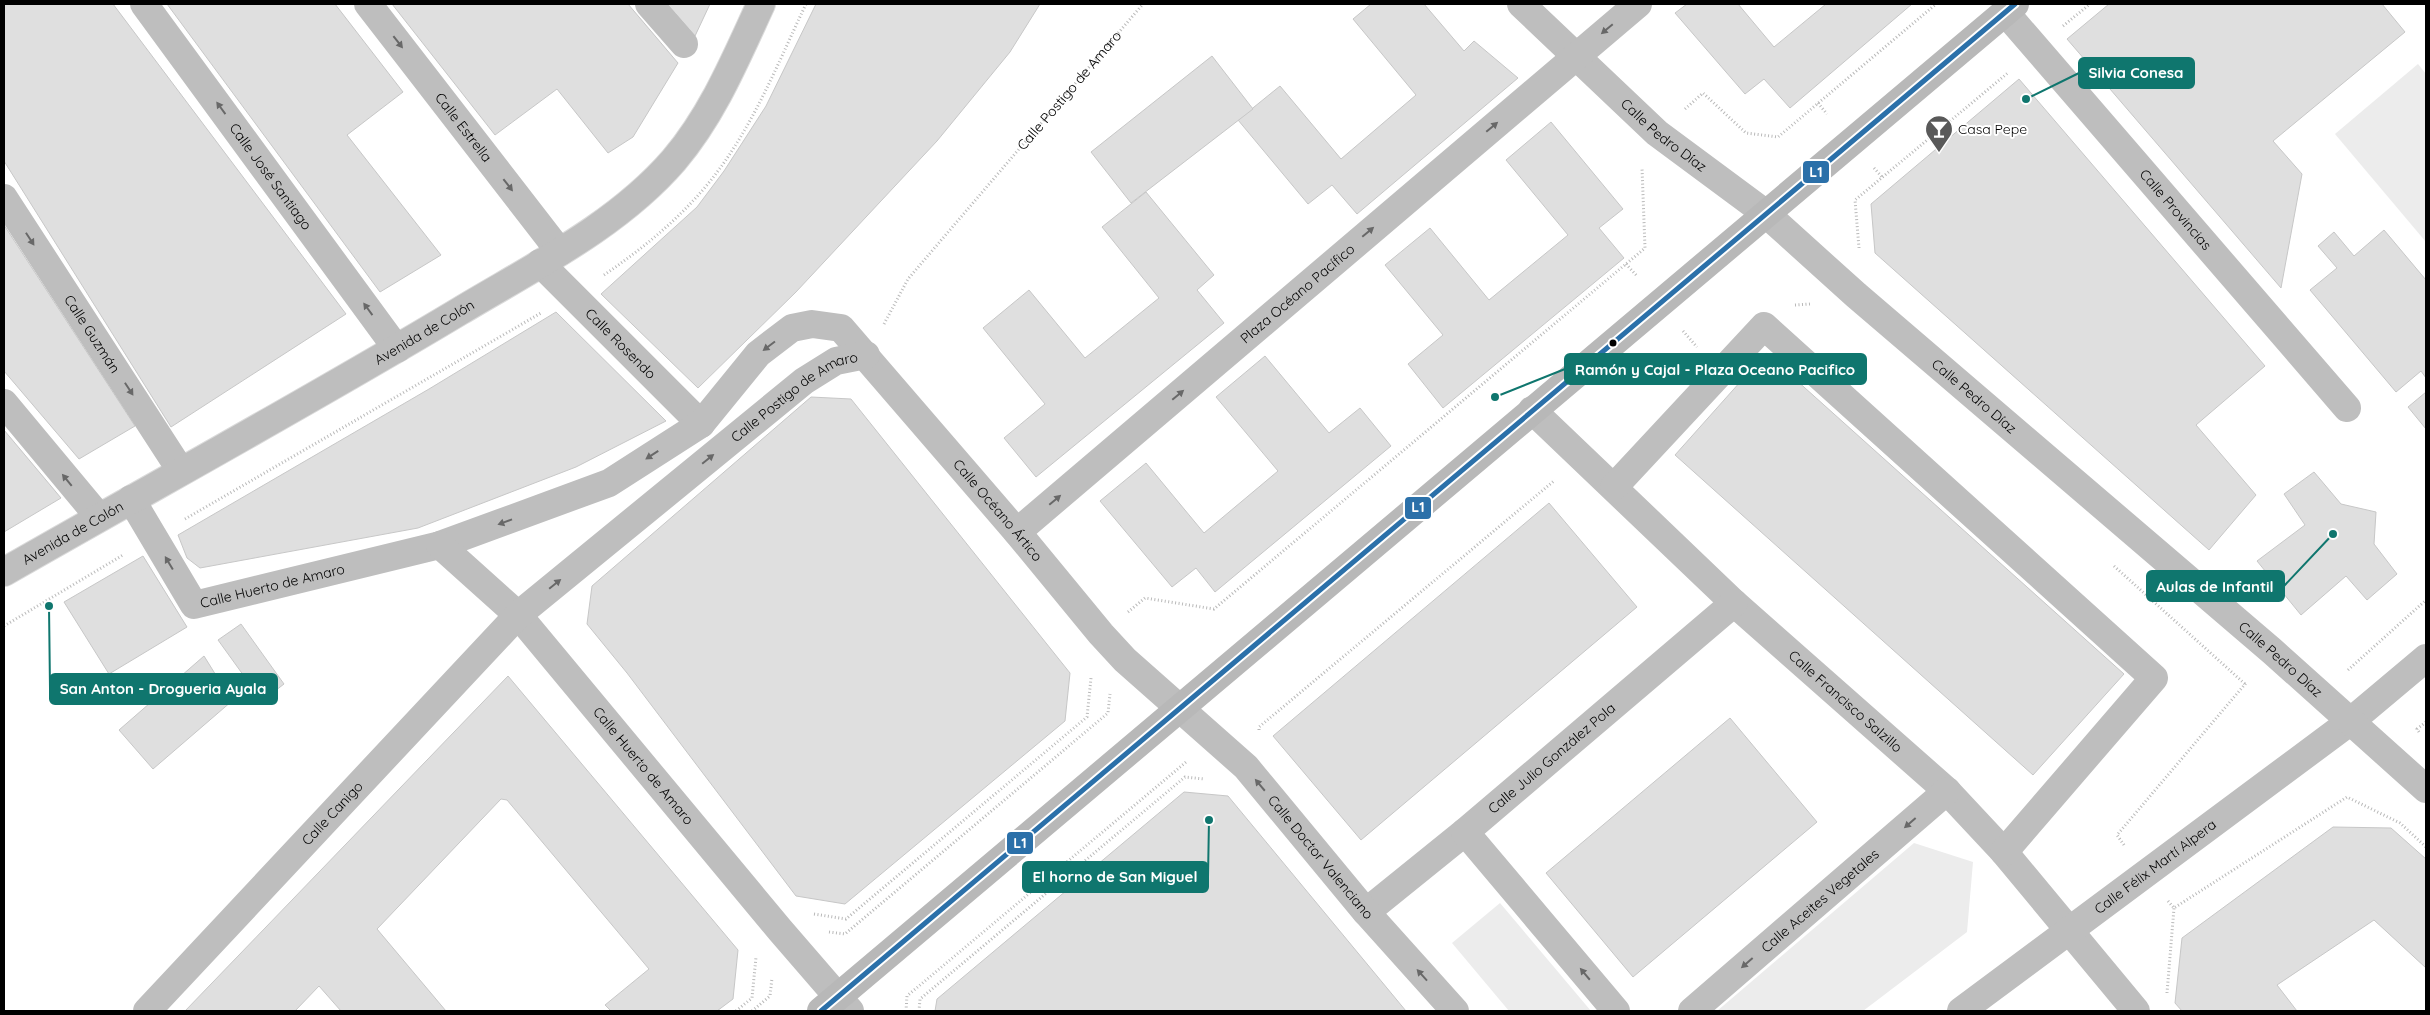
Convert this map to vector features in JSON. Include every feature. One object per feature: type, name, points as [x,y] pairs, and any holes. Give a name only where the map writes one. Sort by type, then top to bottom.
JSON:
[{"type":"main road","points":[[836,1007],[1181,709],[1532,410],[2010,8]]},
{"type":"street","name":"Calle José Santiago","points":[[144,4],[397,349]]},
{"type":"street","name":"Calle Estrella","points":[[368,4],[550,258]]},
{"type":"street","points":[[649,4],[684,44]]},
{"type":"street","name":"Avenida de Colón","points":[[4,572],[397,349],[550,258],[622,208],[673,162],[694,135],[713,106],[761,4]]},
{"type":"street","name":"Calle Pedro Díaz","points":[[1521,4],[1658,133],[1765,213],[1856,295],[2264,644],[2426,789]]},
{"type":"street","name":"Plaza Océano Pacífico","points":[[1018,532],[1638,4]]},
{"type":"street","name":"Calle Provincias","points":[[2010,8],[2036,48],[2346,408]]},
{"type":"street","name":"Calle Guzmán","points":[[4,198],[182,471]]},
{"type":"street","name":"Calle Rosendo","points":[[550,258],[701,424]]},
{"type":"street","name":"Calle Océano Ártico","points":[[812,324],[841,328],[1018,532],[1101,634],[1125,660],[1181,709]]},
{"type":"street","name":"Calle Huerto de Amaro","points":[[131,499],[194,605],[440,546],[609,483],[701,424],[758,354],[792,328],[812,324]]},
{"type":"street","points":[[1614,486],[1764,326],[2154,678],[2004,852]]},
{"type":"street","name":"Calle Postigo de Amaro","points":[[518,615],[804,381],[836,361],[866,355]]},
{"type":"street","points":[[4,403],[99,517]]},
{"type":"street","name":"Calle Francisco Salzillo","points":[[1532,410],[1614,486],[1734,603],[1947,791],[2004,852],[2136,1011]]},
{"type":"street","name":"Calle Huerto de Amaro","points":[[440,546],[518,615],[785,937],[836,1007]]},
{"type":"street","name":"Calle Julio González Pola","points":[[1366,912],[1465,832],[1734,603]]},
{"type":"street","name":"Calle Canigo","points":[[147,1011],[518,615]]},
{"type":"street","name":"Calle Félix Martí Alpera","points":[[1961,1011],[2350,721],[2426,658]]},
{"type":"street","name":"Calle Doctor Valenciano","points":[[1181,709],[1243,764],[1366,912],[1455,1011]]},
{"type":"street","name":"Calle Aceites Vegetales","points":[[1692,1011],[1947,791]]},
{"type":"street","points":[[1465,832],[1616,1011]]},
{"type":"path","name":"Calle Postigo de Amaro","points":[[866,355],[908,279],[1143,4]]},
{"type":"path","points":[[1703,93],[1746,133],[1778,137],[1936,4]]},
{"type":"path","points":[[1858,248],[1855,200],[2090,4]]},
{"type":"path","points":[[1145,598],[1214,609],[1645,248],[1642,166]]},
{"type":"path","points":[[1791,305],[1820,303]]},
{"type":"path","points":[[1691,355],[1704,341]]},
{"type":"path","points":[[919,1011],[920,999],[1186,776],[1227,783],[1243,764],[1263,752],[1259,727],[1582,457]]},
{"type":"path","points":[[2343,674],[2426,600]]},
{"type":"path","points":[[736,1011],[752,998],[757,949],[809,929],[845,934],[1108,713],[1112,671],[1125,660]]},
{"type":"path","points":[[752,1011],[770,996],[774,957],[802,912],[846,919],[1087,717],[1092,672]]},
{"type":"path","points":[[2422,737],[2417,729],[2426,722]]},
{"type":"path","points":[[906,1011],[907,996],[1189,760],[1233,766],[1243,764]]},
{"type":"path","points":[[2400,823],[2426,847]]},
{"type":"path","points":[[2167,1002],[2174,908]]},
{"type":"shaded area","points":[[2418,64],[2426,74],[2426,242],[2335,134]]},
{"type":"shaded area","points":[[1914,843],[1973,862],[1967,932],[1863,1011],[1717,1011]]},
{"type":"shaded area","points":[[1500,903],[1591,1011],[1509,1011],[1452,943]]},
{"type":"building","points":[[4,4],[113,4],[346,314],[171,427],[4,161]]},
{"type":"building","points":[[167,4],[335,4],[403,92],[347,135],[441,255],[380,292]]},
{"type":"building","points":[[392,4],[628,4],[678,63],[633,137],[608,153],[557,89],[495,135]]},
{"type":"building","points":[[667,4],[710,4],[695,36]]},
{"type":"building","points":[[816,4],[1040,4],[1010,52],[937,141],[796,292],[698,388],[601,294],[697,207],[724,171],[766,106]]},
{"type":"building","points":[[1371,4],[1424,4],[1464,51],[1474,41],[1518,78],[1357,214],[1332,185],[1308,204],[1238,120],[1280,86],[1341,159],[1416,95],[1353,19]]},
{"type":"building","points":[[1687,4],[1738,4],[1774,47],[1826,4],[1912,4],[1790,108],[1764,79],[1745,94],[1675,13]]},
{"type":"building","points":[[2109,4],[2382,4],[2405,32],[2273,141],[2302,174],[2281,288],[2067,39]]},
{"type":"building","points":[[1212,56],[1253,109],[1131,203],[1091,152]]},
{"type":"building","points":[[2019,79],[2265,366],[2196,425],[2256,495],[2209,550],[1875,253],[1871,204]]},
{"type":"building","points":[[1551,122],[1623,209],[1599,228],[1624,258],[1443,408],[1408,364],[1443,335],[1385,265],[1430,228],[1489,300],[1568,235],[1506,160]]},
{"type":"building","points":[[1146,192],[1214,275],[1197,290],[1224,323],[1036,477],[1004,438],[1045,404],[983,328],[1029,290],[1085,358],[1159,298],[1102,227]]},
{"type":"building","points":[[4,225],[135,426],[79,459],[4,371]]},
{"type":"building","points":[[2384,230],[2426,280],[2426,378],[2421,371],[2396,392],[2310,290],[2337,268],[2318,246],[2334,232],[2354,256]]},
{"type":"building","points":[[556,312],[666,421],[576,467],[418,528],[200,568],[187,558],[178,535],[429,389]]},
{"type":"building","points":[[1766,353],[2124,674],[2033,775],[1675,455]]},
{"type":"building","points":[[1265,356],[1329,433],[1360,408],[1391,446],[1215,592],[1196,568],[1172,587],[1100,501],[1146,463],[1204,533],[1278,471],[1216,397]]},
{"type":"building","points":[[2426,392],[2426,429],[2408,407]]},
{"type":"building","points":[[811,397],[851,399],[1070,673],[1065,721],[845,904],[796,896],[627,673],[587,624],[592,586]]},
{"type":"building","points":[[4,430],[61,498],[4,532]]},
{"type":"building","points":[[2314,472],[2341,504],[2376,512],[2374,544],[2397,574],[2367,600],[2346,576],[2301,615],[2257,561],[2305,525],[2284,494]]},
{"type":"building","points":[[1549,503],[1637,607],[1361,840],[1273,736]]},
{"type":"building","points":[[143,556],[187,627],[109,674],[64,602]]},
{"type":"building","points":[[241,624],[284,684],[262,701],[218,640]]},
{"type":"building","points":[[204,656],[232,701],[153,769],[119,730]]},
{"type":"building","points":[[508,676],[738,950],[733,999],[717,1011],[611,1011],[605,1005],[649,969],[507,800],[501,799],[377,929],[446,1011],[341,1011],[319,986],[295,1011],[185,1011]]},
{"type":"building","points":[[1730,718],[1817,822],[1633,977],[1546,873]]},
{"type":"building","points":[[1184,792],[1228,796],[1406,1011],[935,1011],[937,999]]},
{"type":"building","points":[[2333,827],[2391,828],[2426,859],[2426,968],[2374,920],[2277,985],[2297,1011],[2182,1011],[2175,1003],[2182,938]]},
{"type":"transit line","name":"L1","points":[[821,1011],[2015,4]]},
{"type":"place","name":"Silvia Conesa","points":[[2026,99]]},
{"type":"place","name":"Casa Pepe","points":[[1939,153]]},
{"type":"place","name":"Ramón y Cajal - Plaza Oceano Pacifico","points":[[1495,397]]},
{"type":"place","name":"Aulas de Infantil","points":[[2333,534]]},
{"type":"place","name":"San Anton - Drogueria Ayala","points":[[49,606]]},
{"type":"place","name":"El horno de San Miguel","points":[[1209,820]]}]
